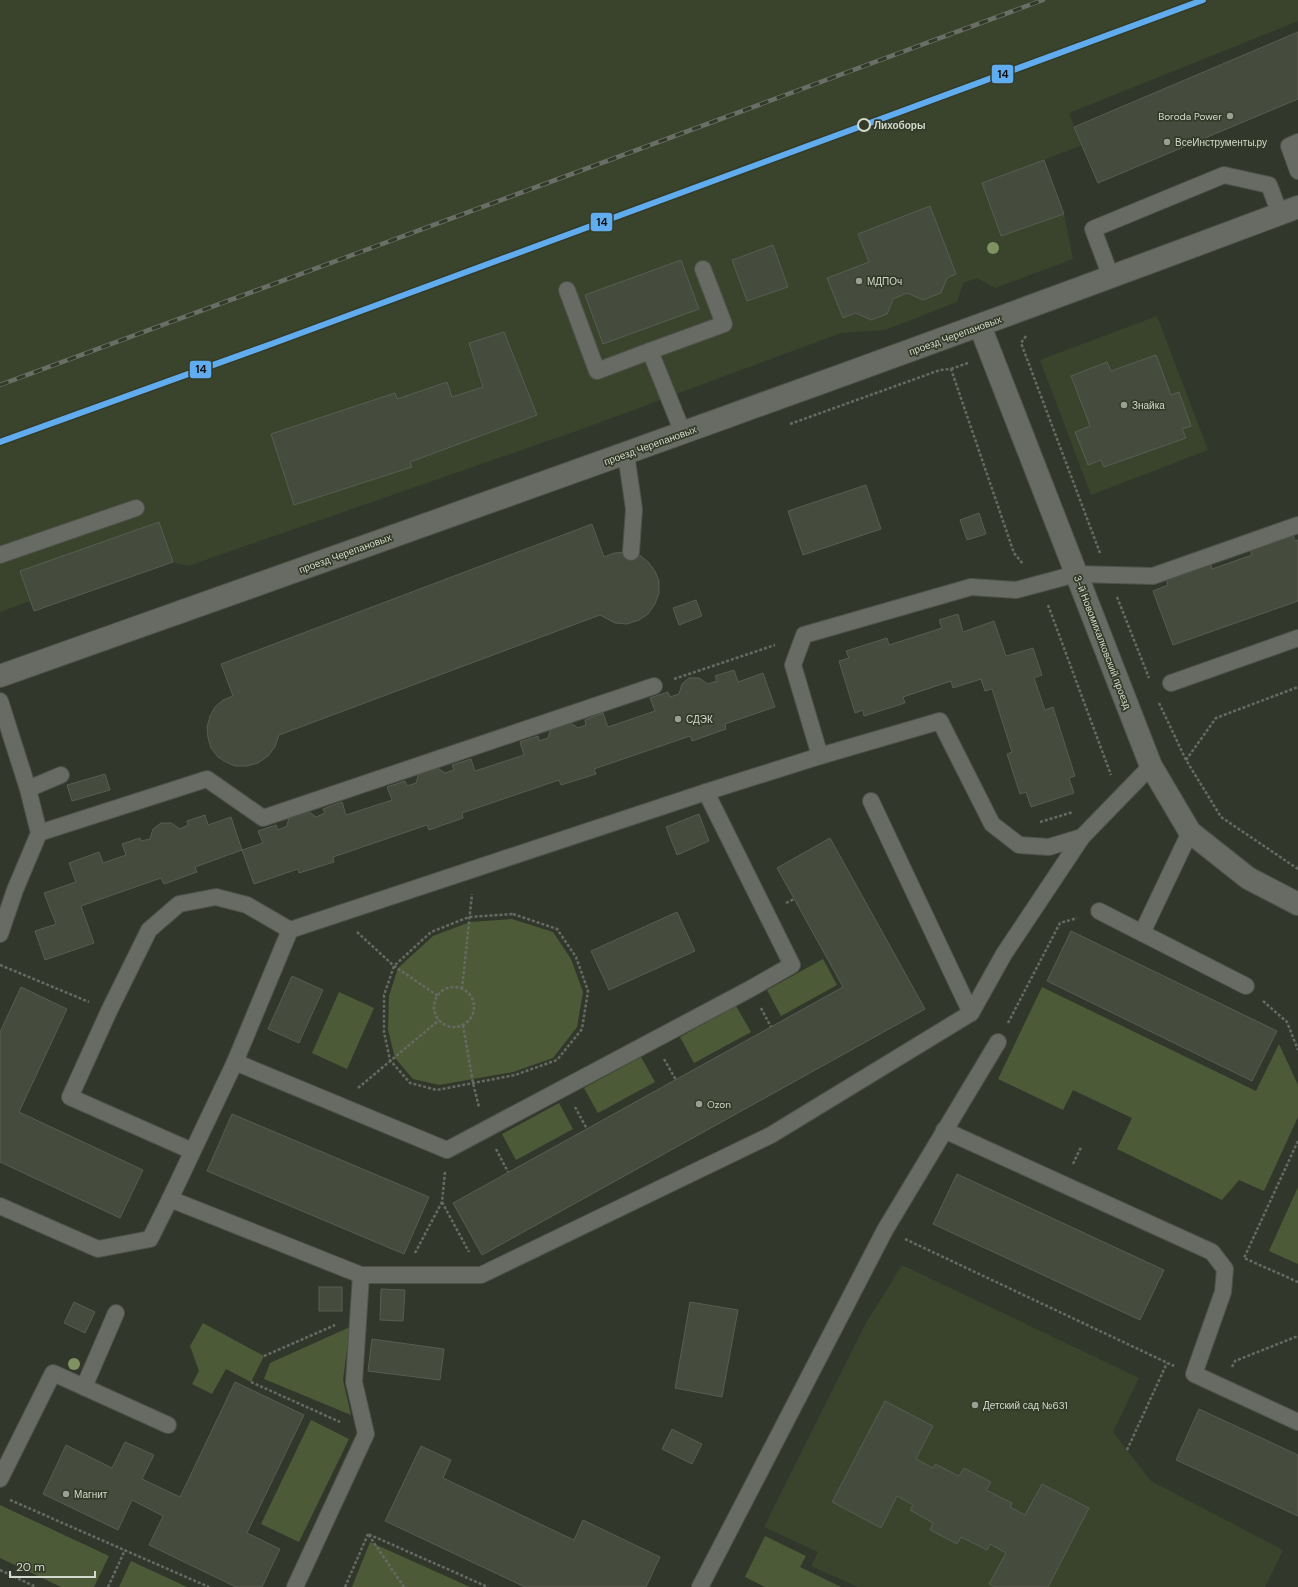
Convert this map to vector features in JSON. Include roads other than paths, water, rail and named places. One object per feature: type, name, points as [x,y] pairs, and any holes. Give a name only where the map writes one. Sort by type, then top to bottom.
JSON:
[{"type":"street","name":"проезд Черепановых","points":[[0,676],[626,454],[980,326],[1289,211]]},
{"type":"street","name":"3-й Новомихалковский проезд","points":[[980,326],[1151,766],[1190,832],[1248,878],[1298,904]]},
{"type":"lane","points":[[1298,142],[1289,146],[1298,170]]},
{"type":"lane","points":[[1111,277],[1093,229],[1224,176],[1269,185],[1289,211]]},
{"type":"lane","points":[[567,290],[597,371],[724,324],[703,269]]},
{"type":"lane","points":[[650,351],[683,433]]},
{"type":"lane","points":[[626,454],[634,509],[631,552]]},
{"type":"lane","points":[[0,556],[136,508]]},
{"type":"lane","points":[[820,756],[793,664],[804,635],[971,587],[1016,590],[1076,574],[1153,576],[1298,525]]},
{"type":"lane","points":[[1171,683],[1298,638]]},
{"type":"lane","points":[[39,832],[207,779],[263,818],[654,686]]},
{"type":"lane","points":[[0,701],[28,789],[39,832],[15,890],[0,934]]},
{"type":"lane","points":[[192,1151],[70,1097],[109,1011],[149,930],[179,904],[216,897],[247,905],[290,930],[706,792],[820,756],[940,721],[992,824],[1018,845],[1049,847],[1082,837]]},
{"type":"lane","points":[[170,1199],[361,1275],[404,1274],[481,1276],[771,1135],[971,1013],[1004,954],[1082,837],[1151,766]]},
{"type":"lane","points":[[28,789],[61,775]]},
{"type":"lane","points":[[235,1062],[447,1150],[792,965],[706,792]]},
{"type":"lane","points":[[871,801],[971,1013]]},
{"type":"lane","points":[[1142,933],[1190,832]]},
{"type":"lane","points":[[1099,911],[1246,986]]},
{"type":"lane","points":[[0,1206],[98,1249],[150,1239],[235,1062],[290,930]]},
{"type":"lane","points":[[700,1587],[885,1230],[998,1042]]},
{"type":"lane","points":[[944,1130],[1212,1252],[1225,1269],[1223,1292],[1194,1374],[1298,1422]]},
{"type":"lane","points":[[295,1587],[366,1434],[354,1382],[361,1275]]},
{"type":"lane","points":[[84,1387],[116,1313]]},
{"type":"lane","points":[[0,1479],[53,1373],[168,1425]]},
{"type":"railway","points":[[0,385],[1043,0]]},
{"type":"place","name":"Boroda Power","points":[[1230,116]]},
{"type":"place","name":"Лихоборы","points":[[864,125]]},
{"type":"place","name":"ВсеИнструменты.ру","points":[[1167,142]]},
{"type":"place","name":"МДПОч","points":[[859,281]]},
{"type":"place","name":"Знайка","points":[[1124,405]]},
{"type":"place","name":"СДЭК","points":[[678,719]]},
{"type":"place","name":"Ozon","points":[[699,1104]]},
{"type":"place","name":"Детский сад №631","points":[[975,1405]]},
{"type":"place","name":"Магнит","points":[[66,1494]]}]
